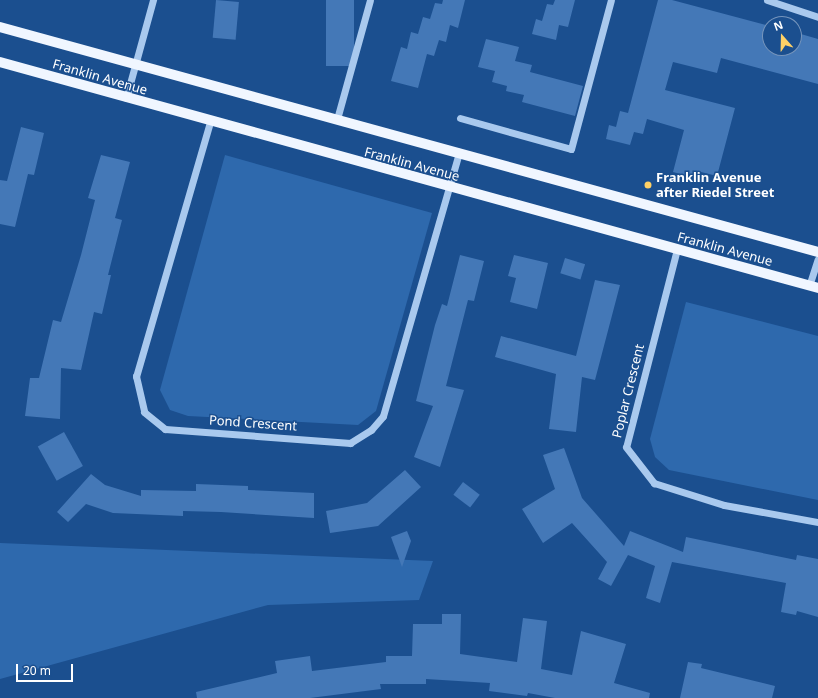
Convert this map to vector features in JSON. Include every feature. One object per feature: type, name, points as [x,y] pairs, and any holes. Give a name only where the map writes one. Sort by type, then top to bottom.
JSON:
[{"type":"main road","name":"Franklin Avenue","points":[[0,27],[459,152],[818,252]]},
{"type":"main road","name":"Franklin Avenue","points":[[0,62],[210,122],[814,287]]},
{"type":"street","points":[[126,98],[134,64],[153,0]]},
{"type":"street","points":[[337,119],[370,0]]},
{"type":"street","points":[[460,118],[572,149],[611,0]]},
{"type":"street","points":[[767,0],[818,17]]},
{"type":"street","name":"Pond Crescent","points":[[210,122],[136,376],[144,412],[165,429],[350,443],[371,430],[383,416],[459,152]]},
{"type":"street","name":"Poplar Crescent","points":[[677,249],[626,447],[654,483],[724,505],[818,522]]},
{"type":"street","points":[[814,287],[818,259]]},
{"type":"shaded area","points":[[225,155],[432,213],[376,411],[358,425],[188,416],[170,410],[160,390]]},
{"type":"shaded area","points":[[686,302],[818,336],[818,500],[669,470],[655,457],[650,439]]},
{"type":"shaded area","points":[[0,543],[433,561],[419,600],[268,605],[0,679]]},
{"type":"building","points":[[216,0],[239,2],[236,40],[213,38]]},
{"type":"building","points":[[326,0],[354,0],[354,66],[326,66]]},
{"type":"building","points":[[443,0],[465,0],[458,28],[450,25],[446,42],[439,40],[434,56],[427,54],[418,88],[391,81],[401,47],[407,49],[411,32],[418,34],[423,17],[430,19],[435,3],[442,4]]},
{"type":"building","points":[[555,0],[575,0],[568,27],[559,25],[556,40],[532,34],[536,19],[542,21],[547,4],[553,5]]},
{"type":"building","points":[[658,0],[672,0],[762,24],[762,56],[802,56],[802,34],[818,39],[818,84],[721,58],[717,73],[673,62],[665,90],[735,108],[717,176],[697,171],[695,178],[673,172],[684,130],[647,119],[643,134],[634,132],[630,145],[606,139],[609,125],[616,127],[620,111],[628,113]]},
{"type":"building","points":[[486,39],[519,47],[515,61],[532,65],[530,72],[583,86],[575,116],[522,102],[524,95],[506,91],[507,86],[492,82],[495,71],[478,67]]},
{"type":"building","points":[[21,127],[44,133],[34,175],[28,174],[15,227],[0,224],[0,180],[7,181]]},
{"type":"building","points":[[101,155],[130,162],[115,218],[122,220],[108,275],[111,275],[102,314],[94,312],[81,370],[61,368],[60,419],[25,416],[30,378],[39,378],[53,320],[61,322],[81,255],[95,200],[88,198]]},
{"type":"building","points":[[460,255],[484,261],[474,301],[468,300],[446,386],[464,390],[440,467],[414,457],[433,406],[416,401],[435,325],[442,304],[447,306]]},
{"type":"building","points":[[514,255],[548,263],[537,309],[510,302],[516,278],[508,276]]},
{"type":"building","points":[[565,258],[585,264],[580,279],[560,273]]},
{"type":"building","points":[[595,280],[620,285],[595,380],[582,377],[576,432],[549,429],[556,374],[495,357],[501,336],[576,356]]},
{"type":"building","points":[[64,432],[83,466],[57,481],[38,447]]},
{"type":"building","points":[[564,448],[582,498],[624,546],[630,531],[683,552],[686,537],[796,560],[797,555],[818,559],[818,617],[797,611],[796,615],[781,612],[786,583],[672,562],[660,603],[646,598],[655,566],[628,555],[611,586],[598,579],[607,562],[572,523],[543,543],[522,509],[555,489],[543,455]]},
{"type":"building","points":[[405,470],[421,487],[378,526],[330,533],[326,511],[367,503]]},
{"type":"building","points":[[91,474],[105,485],[141,496],[141,490],[196,491],[196,484],[248,486],[248,490],[314,493],[314,518],[183,511],[183,516],[113,513],[86,504],[68,522],[57,512]]},
{"type":"building","points":[[463,482],[480,495],[470,507],[453,495]]},
{"type":"building","points":[[407,531],[411,541],[402,567],[391,537]]},
{"type":"building","points":[[442,614],[461,614],[460,654],[517,662],[523,618],[547,621],[541,669],[572,675],[581,631],[626,644],[614,683],[650,693],[649,698],[555,698],[528,693],[527,696],[489,691],[490,683],[426,679],[426,684],[380,684],[381,689],[310,698],[197,698],[196,692],[277,673],[275,661],[310,656],[312,671],[386,662],[386,656],[412,656],[413,624],[442,624]]},
{"type":"building","points":[[688,662],[702,664],[701,668],[775,686],[772,698],[680,698]]},
{"type":"place","name":"Franklin Avenue after Riedel Street","points":[[648,185]]}]
